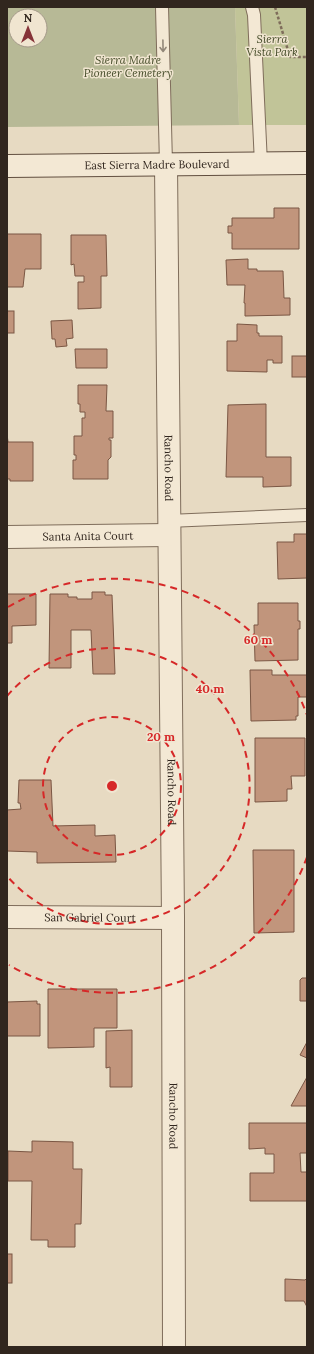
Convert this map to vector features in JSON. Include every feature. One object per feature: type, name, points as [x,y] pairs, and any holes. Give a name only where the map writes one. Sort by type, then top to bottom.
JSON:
[{"type":"street","name":"Rancho Road","points":[[166,164],[174,1347]]},
{"type":"street","name":"East Sierra Madre Boulevard","points":[[7,166],[307,164]]},
{"type":"street","name":"Santa Anita Court","points":[[7,537],[168,528]]},
{"type":"street","name":"San Gabriel Court","points":[[7,918],[172,918]]},
{"type":"lane","points":[[162,7],[166,164]]},
{"type":"lane","points":[[252,7],[254,15],[259,98],[261,164]]},
{"type":"lane","points":[[168,528],[307,514]]},
{"type":"path","points":[[275,7],[290,57],[307,57]]},
{"type":"green space","name":"Sierra Madre Pioneer Cemetery","points":[[7,7],[235,7],[239,125],[7,127]]},
{"type":"green space","name":"Sierra Vista Park","points":[[235,7],[307,7],[307,125],[239,125]]},
{"type":"building","points":[[274,208],[299,208],[299,249],[232,249],[232,233],[228,233],[228,226],[232,226],[232,218],[274,218]]},
{"type":"building","points":[[7,234],[41,234],[41,269],[25,269],[23,287],[7,287]]},
{"type":"building","points":[[71,235],[106,235],[107,276],[101,276],[101,308],[78,309],[78,282],[84,282],[84,276],[75,276],[74,264],[71,265]]},
{"type":"building","points":[[248,259],[248,269],[257,269],[257,271],[283,271],[284,298],[290,298],[290,315],[245,316],[245,285],[227,285],[226,260]]},
{"type":"building","points":[[7,311],[14,311],[14,333],[7,333]]},
{"type":"building","points":[[72,320],[73,338],[66,339],[67,346],[56,347],[55,339],[52,339],[51,321]]},
{"type":"building","points":[[237,324],[257,325],[257,333],[259,333],[259,336],[282,336],[282,363],[273,363],[273,360],[267,360],[267,372],[227,371],[227,341],[237,341]]},
{"type":"building","points":[[75,349],[107,349],[107,368],[76,368]]},
{"type":"building","points":[[292,356],[307,356],[307,377],[292,377]]},
{"type":"building","points":[[78,385],[107,385],[106,411],[113,411],[113,438],[109,438],[109,440],[111,440],[111,457],[108,460],[108,479],[73,479],[73,460],[76,460],[76,455],[74,455],[74,436],[82,436],[82,418],[85,418],[85,412],[80,412],[80,404],[78,404]]},
{"type":"building","points":[[266,404],[266,457],[291,457],[291,486],[263,487],[263,477],[226,477],[228,405]]},
{"type":"building","points":[[7,434],[8,442],[33,442],[33,481],[10,481],[10,479],[7,479]]},
{"type":"building","points":[[294,534],[307,534],[307,578],[278,579],[277,542],[294,542]]},
{"type":"building","points":[[92,592],[105,592],[105,595],[112,595],[115,674],[93,674],[91,630],[71,630],[71,668],[49,668],[50,594],[68,594],[68,597],[77,597],[77,599],[92,599]]},
{"type":"building","points":[[7,594],[36,594],[36,625],[12,626],[12,643],[7,643]]},
{"type":"building","points":[[258,603],[298,603],[298,621],[300,621],[300,629],[298,629],[298,660],[255,661],[254,625],[258,625]]},
{"type":"building","points":[[250,670],[272,670],[272,675],[307,675],[307,697],[298,697],[298,716],[296,716],[296,720],[251,721]]},
{"type":"building","points":[[255,738],[305,738],[305,776],[291,776],[292,789],[287,789],[287,801],[255,802]]},
{"type":"building","points":[[19,780],[51,780],[53,826],[95,825],[95,836],[115,835],[116,862],[37,863],[37,852],[7,851],[7,810],[21,809],[20,803],[18,803]]},
{"type":"building","points":[[253,850],[294,850],[294,932],[254,933]]},
{"type":"building","points":[[302,978],[307,978],[307,1001],[300,1001],[300,980]]},
{"type":"building","points":[[48,989],[117,989],[117,1028],[94,1028],[94,1047],[48,1048]]},
{"type":"building","points":[[37,1001],[37,1004],[40,1004],[40,1036],[7,1036],[7,1002]]},
{"type":"building","points":[[132,1030],[132,1087],[110,1087],[110,1067],[106,1068],[106,1031]]},
{"type":"building","points":[[307,1042],[307,1058],[300,1055]]},
{"type":"building","points":[[307,1077],[307,1106],[291,1106]]},
{"type":"building","points":[[249,1123],[307,1123],[307,1153],[300,1153],[301,1172],[307,1172],[307,1201],[250,1201],[250,1173],[274,1173],[274,1154],[265,1154],[265,1148],[249,1149]]},
{"type":"building","points":[[32,1141],[73,1142],[73,1169],[82,1169],[81,1224],[75,1224],[75,1247],[48,1247],[48,1240],[31,1240],[32,1181],[8,1181],[8,1151],[32,1152]]},
{"type":"building","points":[[7,1254],[12,1254],[12,1283],[7,1283]]},
{"type":"building","points":[[307,1278],[307,1307],[304,1301],[285,1301],[285,1279],[305,1280]]}]
